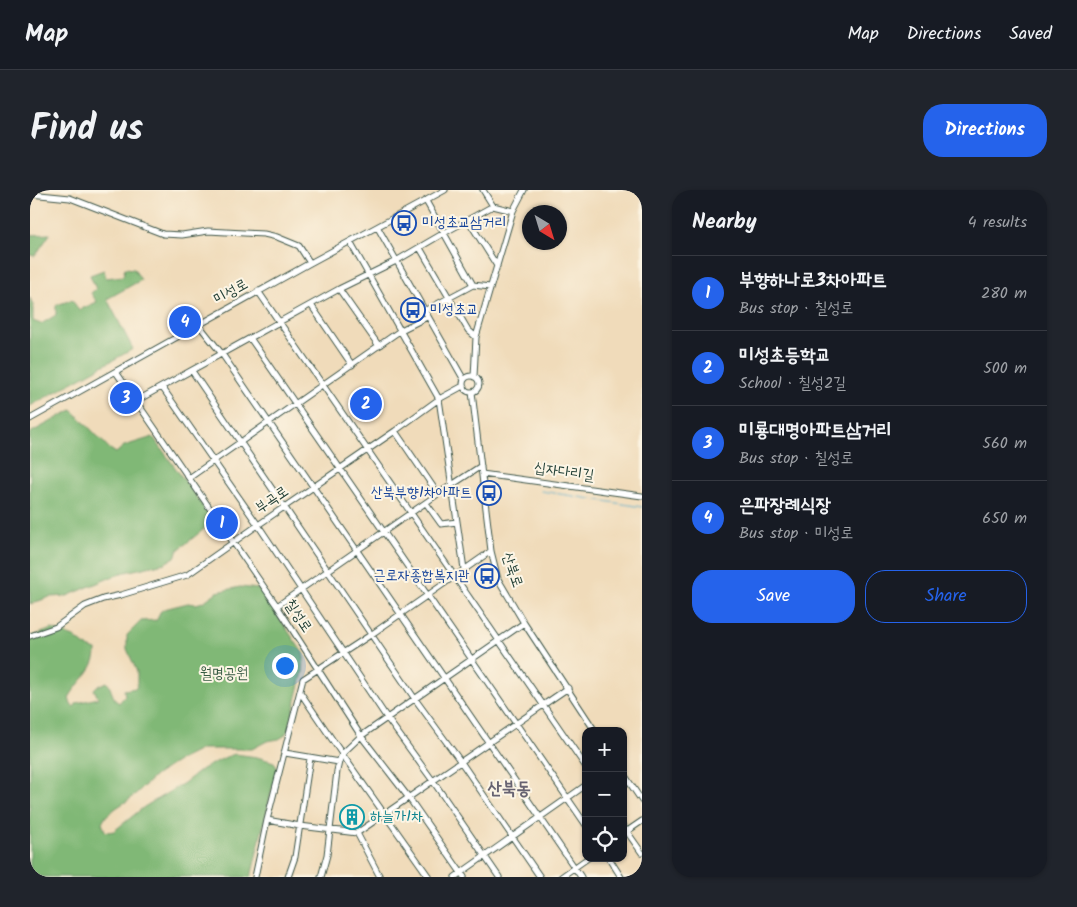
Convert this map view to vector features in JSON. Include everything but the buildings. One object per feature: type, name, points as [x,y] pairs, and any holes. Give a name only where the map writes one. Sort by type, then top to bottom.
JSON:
[{"type":"street","name":"미성로","points":[[30,419],[258,291],[378,228],[445,190]]},
{"type":"street","points":[[484,190],[493,206]]},
{"type":"street","points":[[378,228],[464,380],[463,386],[465,391],[472,392],[477,389],[479,384],[474,377],[476,337],[513,211],[524,190]]},
{"type":"street","points":[[30,194],[70,198],[163,234],[182,235],[208,231],[264,234],[277,237],[299,246],[310,263]]},
{"type":"street","points":[[426,201],[473,285]]},
{"type":"street","points":[[136,402],[339,289],[420,248],[444,232],[493,206],[513,211]]},
{"type":"street","points":[[468,220],[497,266]]},
{"type":"street","points":[[350,242],[402,330],[439,399],[464,569]]},
{"type":"street","points":[[420,248],[468,330],[476,337]]},
{"type":"street","points":[[424,311],[473,285],[490,287]]},
{"type":"street","points":[[339,289],[380,346]]},
{"type":"street","points":[[258,291],[582,761]]},
{"type":"street","points":[[310,305],[352,365]]},
{"type":"street","points":[[189,478],[402,330],[427,317]]},
{"type":"street","points":[[199,325],[222,354],[581,877]]},
{"type":"street","points":[[250,338],[582,819]]},
{"type":"street","points":[[192,371],[415,699],[540,877]]},
{"type":"street","name":"칠성로","points":[[116,372],[234,542],[361,736],[409,798],[462,875]]},
{"type":"street","points":[[464,380],[470,376],[474,377]]},
{"type":"street","name":"부곡로","points":[[30,636],[56,628],[85,606],[102,599],[187,575],[396,431],[439,399],[463,386]]},
{"type":"street","points":[[162,387],[258,525],[387,718],[499,877]]},
{"type":"street","name":"산북로","points":[[472,392],[491,551],[498,579],[524,624],[593,727]]},
{"type":"street","points":[[396,431],[438,494]]},
{"type":"street","points":[[277,606],[452,484],[481,466]]},
{"type":"street","name":"십자다리길","points":[[482,474],[642,496]]},
{"type":"street","points":[[426,503],[441,524],[457,522]]},
{"type":"street","points":[[255,877],[267,820],[303,679],[372,634],[491,551]]},
{"type":"street","points":[[321,877],[331,829],[337,771],[342,754],[348,746],[524,624]]},
{"type":"street","points":[[267,820],[300,826],[357,832],[385,815],[568,688]]},
{"type":"street","points":[[300,692],[429,877]]},
{"type":"street","points":[[285,753],[339,762]]},
{"type":"street","points":[[288,877],[295,857],[310,758]]},
{"type":"street","points":[[627,779],[642,802]]},
{"type":"street","points":[[455,877],[462,875],[471,865],[582,788]]},
{"type":"street","points":[[627,831],[642,821]]},
{"type":"street","points":[[357,832],[380,877]]},
{"type":"street","points":[[627,835],[642,854]]},
{"type":"street","points":[[561,877],[583,862]]},
{"type":"street","points":[[611,862],[622,877]]},
{"type":"green space","points":[[50,234],[35,256],[30,255],[30,235]]},
{"type":"green space","points":[[125,268],[134,269],[141,280],[107,299],[133,349],[30,406],[30,298],[33,305],[33,321],[41,324],[56,315],[56,305],[72,300],[79,310],[97,302],[91,293],[96,289],[90,275],[104,270],[106,278],[123,276]]},
{"type":"green space","points":[[72,410],[116,453],[124,446],[153,437],[214,521],[178,550],[175,557],[165,563],[121,573],[67,596],[50,597],[30,604],[30,433]]},
{"type":"green space","name":"월명공원","points":[[240,587],[258,589],[263,594],[303,653],[303,672],[289,729],[279,739],[267,741],[252,749],[202,749],[178,761],[156,775],[130,799],[106,816],[102,823],[105,831],[114,831],[144,807],[184,783],[202,769],[226,757],[235,754],[274,762],[277,768],[251,877],[30,877],[30,637],[52,629],[74,637],[85,646],[96,650],[90,669],[69,698],[71,705],[74,707],[77,703],[98,698],[94,689],[107,682],[119,703],[125,696],[124,690],[136,688],[137,686],[137,672],[127,649],[127,635],[141,621],[157,620],[160,612],[164,609],[188,603],[196,604],[203,602],[217,592]]},
{"type":"waterway","points":[[541,491],[642,507]]},
{"type":"place","name":"미성초교삼거리","points":[[404,223]]},
{"type":"place","name":"미성초교","points":[[413,310]]},
{"type":"place","name":"은파장례식장","points":[[185,322]]},
{"type":"place","name":"미룡대명아파트삼거리","points":[[126,398]]},
{"type":"place","name":"미성초등학교","points":[[366,404]]},
{"type":"place","name":"산북부향1차아파트","points":[[489,493]]},
{"type":"place","name":"부향하나로3차아파트","points":[[222,523]]},
{"type":"place","name":"근로자종합복지관","points":[[487,576]]},
{"type":"place","name":"하늘가1차","points":[[352,817]]},
{"type":"district","name":"산북동","points":[[509,789]]}]
